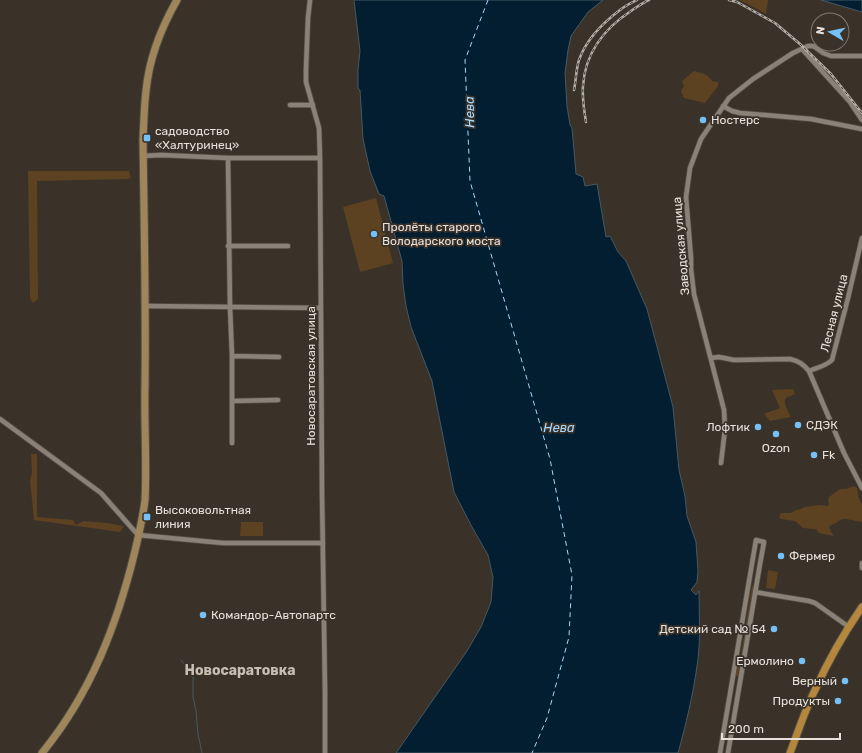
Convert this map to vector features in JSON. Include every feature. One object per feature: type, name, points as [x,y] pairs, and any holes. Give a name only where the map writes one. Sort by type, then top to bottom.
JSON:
[{"type":"main road","points":[[42,753],[66,721],[99,662],[110,634],[129,575],[143,513],[145,484],[144,390],[146,306],[143,138],[146,91],[150,68],[157,44],[168,16],[177,0]]},
{"type":"main road","points":[[790,753],[814,690],[848,627],[862,607]]},
{"type":"street","name":"Новосаратовская улица","points":[[310,0],[306,82],[319,128],[320,158],[322,543],[325,753]]},
{"type":"street","points":[[862,56],[831,56],[823,53],[815,46],[802,49],[850,102],[862,120]]},
{"type":"street","name":"Заводская улица","points":[[721,463],[725,428],[724,410],[694,294],[691,269],[686,196],[690,168],[701,139],[729,98],[753,79],[802,49]]},
{"type":"street","points":[[290,105],[313,105]]},
{"type":"street","points":[[723,106],[740,113],[811,120],[862,129]]},
{"type":"street","points":[[143,156],[161,155],[228,158],[320,158]]},
{"type":"street","points":[[228,158],[228,246],[232,356],[232,443]]},
{"type":"street","name":"Лесная улица","points":[[809,371],[829,364],[832,360],[862,238]]},
{"type":"street","points":[[228,246],[288,246]]},
{"type":"street","points":[[146,306],[321,308]]},
{"type":"street","points":[[232,356],[279,357]]},
{"type":"street","points":[[711,358],[719,357],[734,360],[790,359],[798,361],[804,365],[809,371],[844,453],[862,488]]},
{"type":"street","points":[[232,401],[278,400]]},
{"type":"street","points":[[0,419],[101,493],[138,535],[223,543],[322,543]]},
{"type":"street","points":[[720,753],[756,540],[764,542],[728,753]]},
{"type":"street","points":[[862,563],[862,568]]},
{"type":"street","points":[[755,592],[815,603],[848,627]]},
{"type":"street","points":[[732,680],[740,681]]},
{"type":"shaded area","points":[[739,0],[768,0],[766,14],[750,5]]},
{"type":"shaded area","points":[[694,71],[707,75],[712,81],[718,82],[718,86],[705,103],[684,98],[681,91],[684,86],[682,81]]},
{"type":"shaded area","points":[[28,171],[129,171],[131,178],[37,181],[38,299],[33,303],[30,298]]},
{"type":"shaded area","points":[[376,198],[393,263],[360,272],[343,207]]},
{"type":"shaded area","points":[[793,389],[795,394],[787,397],[785,400],[786,408],[791,417],[770,421],[764,414],[780,408],[772,390]]},
{"type":"shaded area","points":[[31,454],[37,454],[37,517],[73,520],[76,525],[84,521],[124,526],[120,532],[34,520],[30,480],[32,473]]},
{"type":"shaded area","points":[[854,486],[857,488],[862,504],[862,522],[844,519],[840,520],[829,527],[834,536],[819,533],[816,529],[803,528],[795,521],[781,519],[779,517],[781,513],[791,513],[805,507],[819,505],[828,506],[829,497],[840,489],[846,489]]},
{"type":"shaded area","points":[[241,522],[263,522],[263,536],[240,536]]},
{"type":"shaded area","points":[[768,570],[778,572],[775,589],[766,588]]},
{"type":"shaded area","points":[[752,586],[755,586],[739,676],[736,676],[739,656],[741,655]]},
{"type":"water","name":"Нева","points":[[354,0],[603,0],[588,12],[571,36],[565,73],[567,106],[570,125],[572,128],[576,174],[583,177],[585,186],[597,184],[606,237],[610,236],[618,252],[626,261],[647,309],[673,407],[679,470],[685,496],[687,516],[696,542],[698,571],[697,582],[691,590],[696,595],[699,591],[698,657],[689,710],[678,753],[396,753],[467,651],[481,627],[491,602],[493,577],[488,555],[454,492],[432,381],[411,327],[406,306],[402,261],[384,196],[379,194],[370,171],[363,139],[360,90],[358,88],[360,51]]},
{"type":"water","points":[[821,0],[862,0],[862,12]]},
{"type":"waterway","points":[[181,660],[193,674],[193,697],[202,753]]},
{"type":"ferry route","points":[[488,0],[465,60],[470,181],[550,459],[572,575],[569,637],[547,718],[532,753]]},
{"type":"railway","points":[[574,90],[577,67],[586,45],[602,26],[614,15],[624,7],[637,0]]},
{"type":"railway","points":[[586,122],[583,86],[592,52],[598,42],[613,25],[631,11],[649,0]]},
{"type":"railway","points":[[729,0],[737,2],[775,23],[800,44],[831,74],[862,113]]},
{"type":"place","name":"Ностерс","points":[[703,120]]},
{"type":"place","name":"садоводство «Халтуринец»","points":[[147,138]]},
{"type":"place","name":"Пролёты старого Володарского моста","points":[[374,234]]},
{"type":"place","name":"СДЭК","points":[[798,425]]},
{"type":"place","name":"Лофтик","points":[[758,427]]},
{"type":"place","name":"Ozon","points":[[776,434]]},
{"type":"place","name":"Fk","points":[[814,455]]},
{"type":"place","name":"Высоковольтная линия","points":[[147,517]]},
{"type":"place","name":"Фермер","points":[[781,556]]},
{"type":"place","name":"Командор-Автопартс","points":[[203,615]]},
{"type":"place","name":"Детский сад № 54","points":[[774,629]]},
{"type":"place","name":"Ермолино","points":[[802,661]]},
{"type":"place","name":"Верный","points":[[845,681]]},
{"type":"place","name":"Продукты","points":[[838,701]]},
{"type":"district","name":"Новосаратовка","points":[[240,670]]}]
